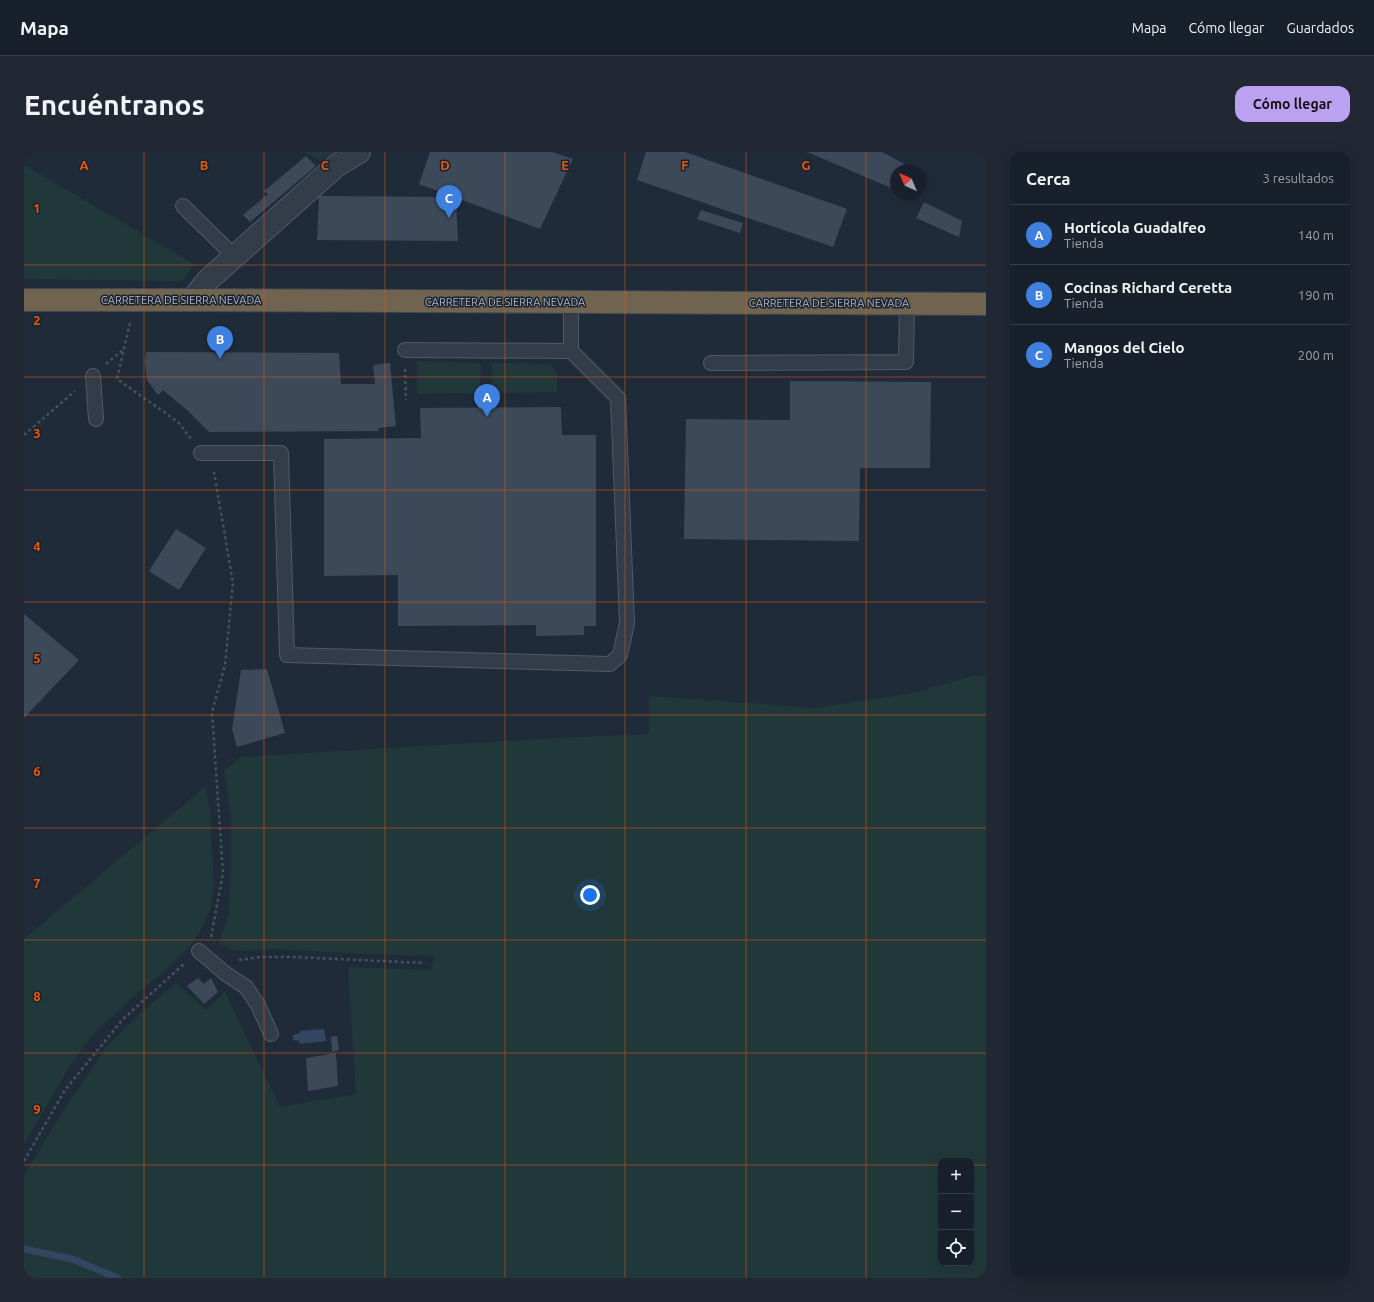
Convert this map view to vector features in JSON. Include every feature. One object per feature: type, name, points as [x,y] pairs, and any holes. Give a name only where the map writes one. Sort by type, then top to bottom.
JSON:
[{"type":"highway","name":"CARRETERA DE SIERRA NEVADA","points":[[24,300],[986,304]]},
{"type":"street","points":[[192,300],[208,280],[336,166],[359,152]]},
{"type":"lane","points":[[183,206],[234,257]]},
{"type":"lane","points":[[571,302],[571,351]]},
{"type":"lane","points":[[711,363],[906,362],[907,304]]},
{"type":"lane","points":[[201,453],[282,453],[287,656],[610,664],[620,655],[627,623],[618,398],[571,351],[405,350]]},
{"type":"lane","points":[[93,376],[96,419]]},
{"type":"lane","points":[[199,951],[246,987],[258,1005],[271,1034]]},
{"type":"path","points":[[24,1161],[65,1090],[123,1018],[210,940],[223,872],[212,712],[225,665],[233,583],[214,470],[178,422],[117,379],[135,300]]},
{"type":"path","points":[[405,350],[406,400]]},
{"type":"path","points":[[214,964],[260,957],[425,963]]},
{"type":"green space","points":[[304,152],[334,152],[320,161]]},
{"type":"green space","points":[[24,165],[194,264],[182,281],[24,279]]},
{"type":"green space","points":[[417,361],[481,363],[480,393],[417,394]]},
{"type":"green space","points":[[492,363],[550,364],[557,373],[557,392],[492,393]]},
{"type":"green space","points":[[973,676],[986,676],[986,1278],[24,1278],[24,1176],[61,1114],[108,1045],[142,1012],[176,983],[206,1010],[225,992],[280,1107],[356,1094],[348,967],[432,970],[434,956],[275,949],[235,951],[219,943],[229,913],[231,868],[231,818],[224,771],[241,757],[537,739],[649,734],[649,696],[814,708],[913,693]]},
{"type":"green space","points":[[205,787],[210,810],[214,885],[211,907],[201,930],[191,945],[169,967],[96,1031],[72,1062],[24,1144],[24,939]]},
{"type":"water","points":[[324,1029],[326,1041],[300,1044],[299,1041],[293,1040],[293,1035],[300,1033],[300,1031]]},
{"type":"building","points":[[430,152],[552,152],[573,159],[540,229],[419,184]]},
{"type":"building","points":[[646,152],[685,152],[847,209],[833,247],[637,180]]},
{"type":"building","points":[[807,152],[882,152],[905,164],[890,164],[890,187]]},
{"type":"building","points":[[306,156],[316,166],[250,222],[243,215],[268,194],[264,191]]},
{"type":"building","points":[[319,196],[456,197],[458,241],[317,240]]},
{"type":"building","points":[[924,202],[962,221],[959,237],[916,218]]},
{"type":"building","points":[[701,210],[743,223],[740,233],[697,219]]},
{"type":"building","points":[[146,352],[339,353],[341,384],[375,384],[373,365],[390,363],[396,426],[378,428],[379,431],[209,432],[187,410],[163,390],[158,395],[147,380],[145,363]]},
{"type":"building","points":[[790,381],[931,382],[930,468],[860,468],[859,541],[684,539],[686,419],[790,420]]},
{"type":"building","points":[[561,407],[562,435],[596,435],[596,626],[584,626],[584,635],[536,636],[536,625],[398,626],[398,575],[324,576],[324,439],[421,438],[420,408]]},
{"type":"building","points":[[176,529],[206,548],[179,590],[149,571]]},
{"type":"building","points":[[24,614],[79,660],[24,718]]},
{"type":"building","points":[[267,669],[285,733],[237,747],[232,729],[241,670]]},
{"type":"building","points":[[198,978],[204,984],[211,978],[218,992],[204,1004],[187,986]]},
{"type":"building","points":[[337,1036],[339,1050],[332,1052],[331,1037]]},
{"type":"building","points":[[336,1053],[338,1086],[308,1091],[306,1058]]},
{"type":"waterway","points":[[24,1249],[72,1259],[118,1278]]},
{"type":"place","name":"Mangos del Cielo","points":[[449,218]]},
{"type":"place","name":"Cocinas Richard Ceretta","points":[[220,359]]},
{"type":"place","name":"Hortícola Guadalfeo","points":[[487,417]]}]
